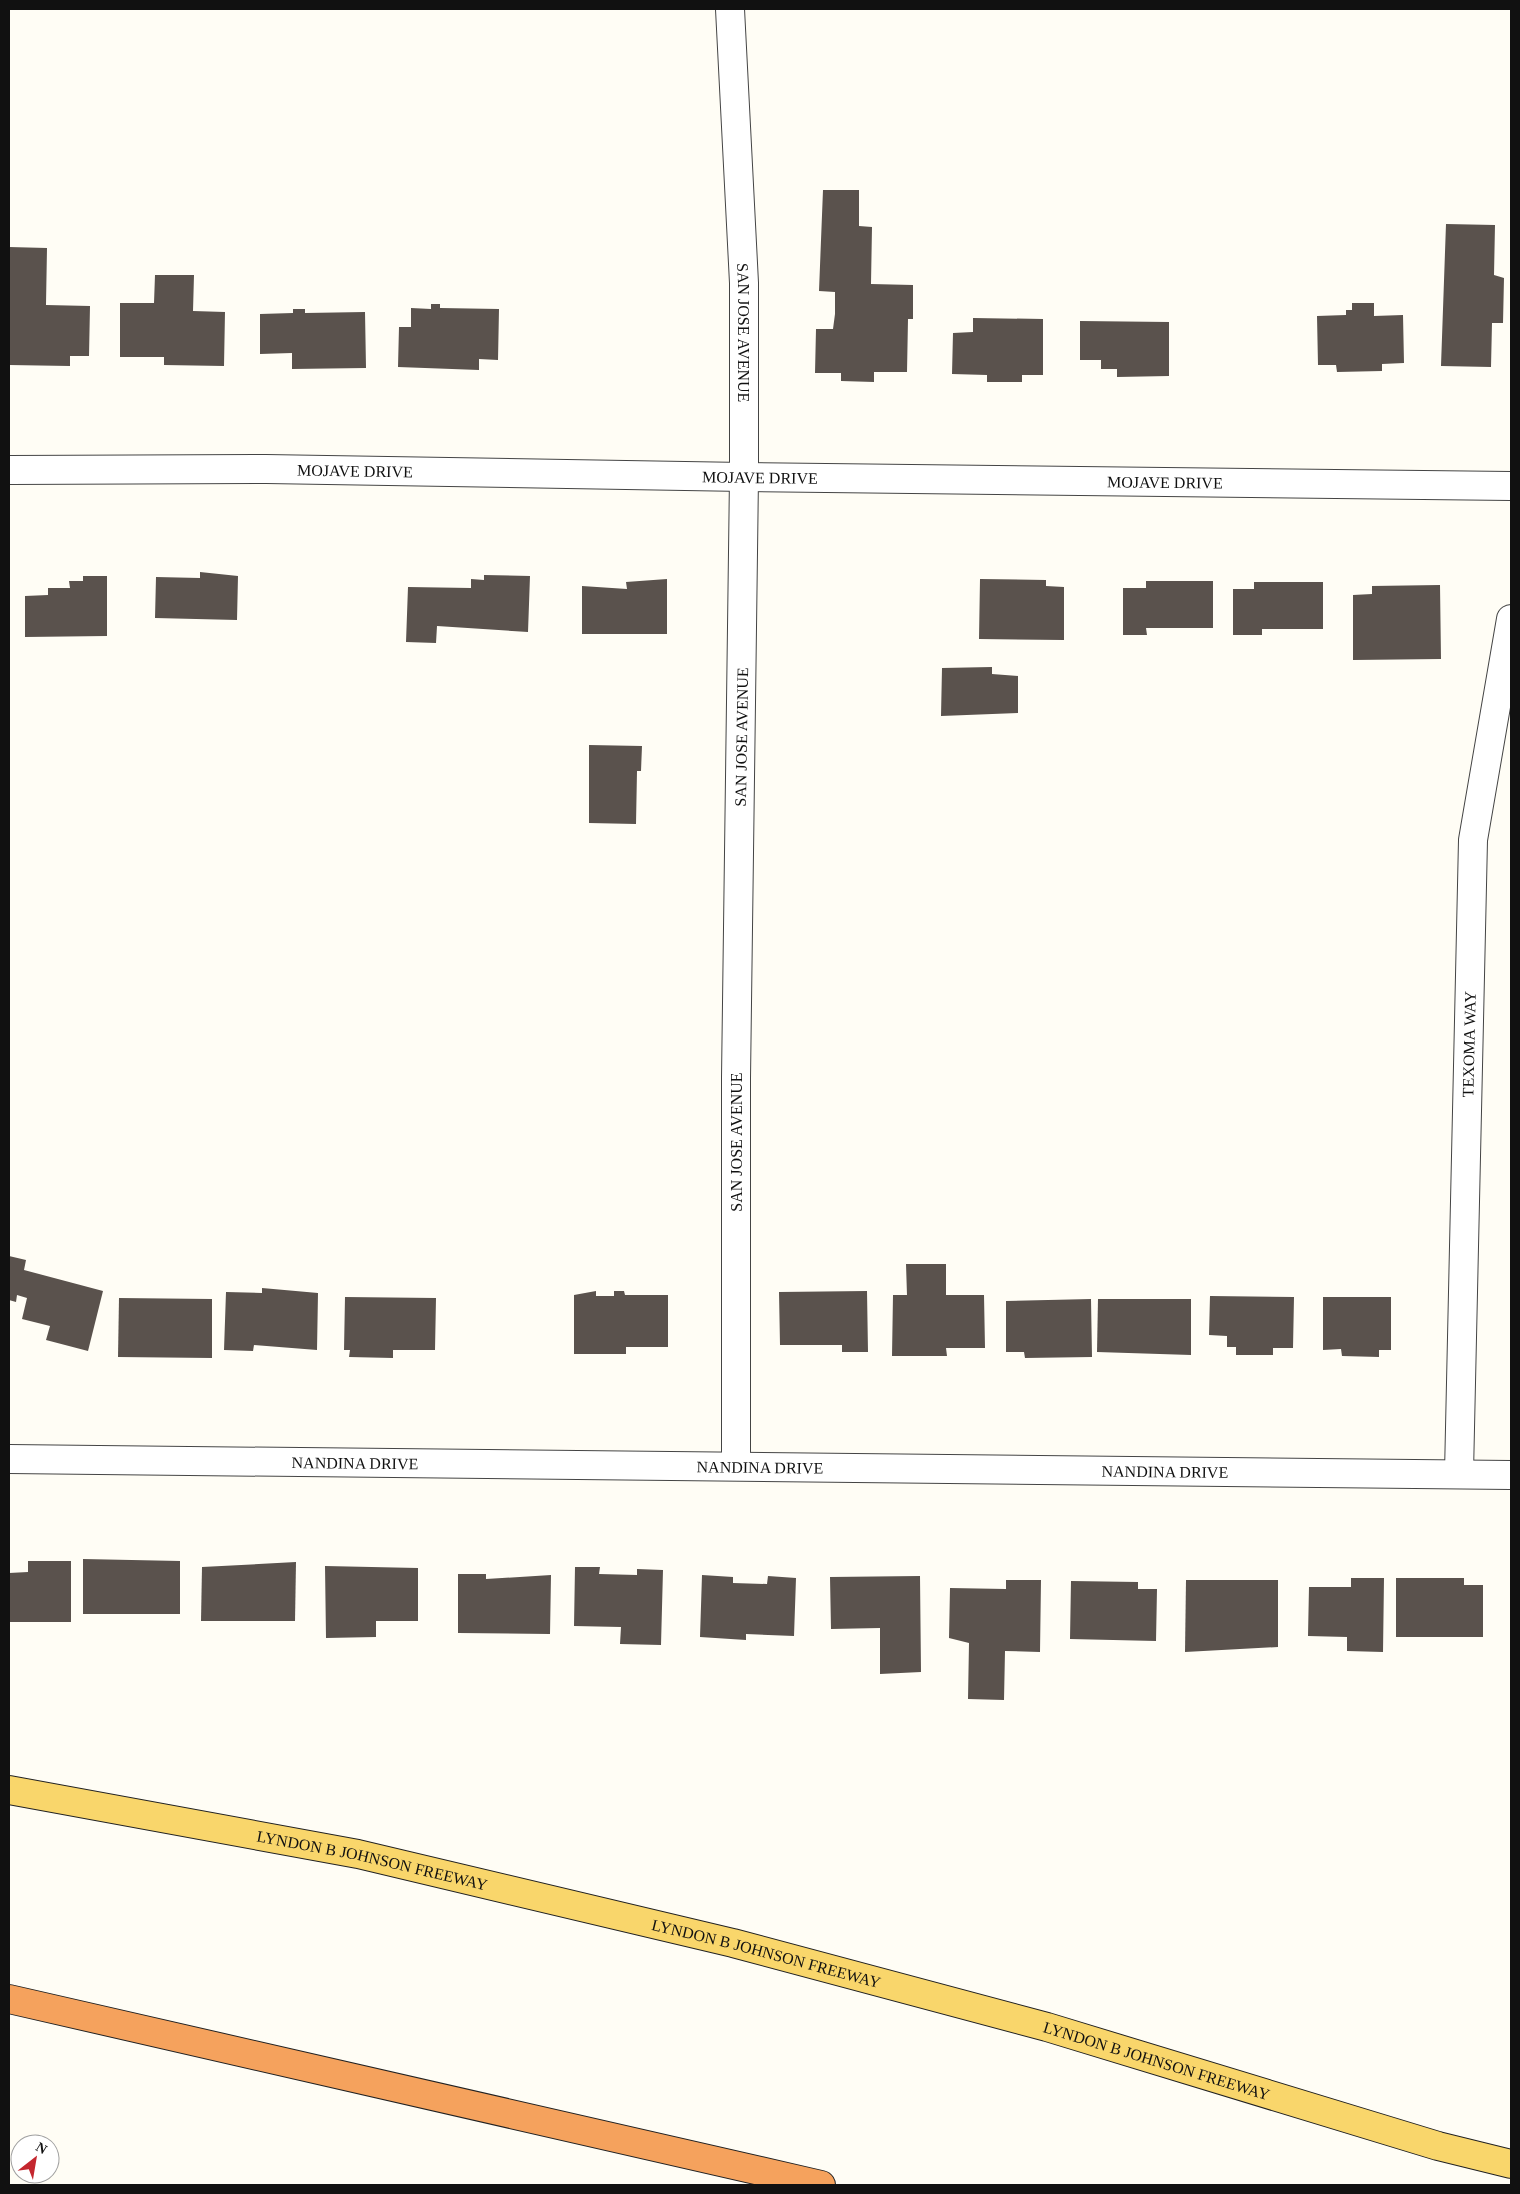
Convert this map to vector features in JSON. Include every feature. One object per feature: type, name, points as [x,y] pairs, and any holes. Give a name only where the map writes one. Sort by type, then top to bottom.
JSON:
[{"type":"highway","points":[[9,1999],[821,2185]]},
{"type":"main road","name":"LYNDON B JOHNSON FREEWAY","points":[[9,1790],[358,1854],[733,1943],[1047,2027],[1438,2146],[1511,2164]]},
{"type":"street","name":"SAN JOSE AVENUE","points":[[730,9],[744,283],[744,478],[736,1088],[736,1466]]},
{"type":"street","name":"MOJAVE DRIVE","points":[[9,470],[266,469],[744,478],[1511,486]]},
{"type":"street","name":"TEXOMA WAY","points":[[1459,1473],[1473,840],[1511,619]]},
{"type":"street","name":"NANDINA DRIVE","points":[[9,1459],[1511,1475]]},
{"type":"building","points":[[823,190],[859,190],[859,226],[872,227],[871,284],[913,285],[913,319],[908,319],[907,372],[874,372],[874,382],[841,381],[841,373],[815,373],[816,329],[833,329],[835,314],[835,292],[819,291]]},
{"type":"building","points":[[1446,224],[1495,225],[1494,275],[1504,278],[1503,323],[1492,323],[1491,367],[1441,366]]},
{"type":"building","points":[[9,247],[47,248],[46,305],[90,306],[89,356],[70,356],[70,366],[9,365]]},
{"type":"building","points":[[155,275],[194,275],[193,311],[225,312],[224,366],[164,365],[164,357],[120,357],[120,303],[154,303]]},
{"type":"building","points":[[1352,303],[1374,303],[1374,316],[1403,315],[1404,363],[1382,364],[1382,371],[1337,372],[1336,365],[1318,365],[1317,316],[1346,315],[1346,310],[1352,310]]},
{"type":"building","points":[[431,304],[440,304],[440,308],[499,309],[498,360],[479,359],[479,370],[398,367],[399,327],[411,327],[411,308],[431,309]]},
{"type":"building","points":[[293,309],[305,309],[305,313],[365,312],[366,368],[292,369],[292,353],[260,354],[260,314],[293,313]]},
{"type":"building","points":[[973,318],[1043,319],[1043,375],[1022,375],[1022,382],[987,382],[987,375],[952,374],[953,333],[973,332]]},
{"type":"building","points":[[1080,321],[1169,322],[1169,376],[1117,377],[1117,369],[1101,369],[1101,360],[1080,360]]},
{"type":"building","points":[[200,572],[238,576],[237,620],[155,618],[156,577],[200,578]]},
{"type":"building","points":[[484,575],[530,576],[528,632],[437,626],[436,643],[406,642],[408,587],[471,588],[471,579],[484,580]]},
{"type":"building","points":[[83,576],[107,576],[107,636],[25,637],[25,596],[48,595],[48,588],[70,588],[69,581],[83,581]]},
{"type":"building","points":[[667,579],[667,634],[582,634],[582,586],[627,589],[626,582]]},
{"type":"building","points":[[980,579],[1046,580],[1046,586],[1064,587],[1064,640],[979,639]]},
{"type":"building","points":[[1146,581],[1213,581],[1213,628],[1146,628],[1147,635],[1123,635],[1123,588],[1146,588]]},
{"type":"building","points":[[1254,582],[1323,582],[1323,629],[1262,629],[1262,635],[1233,635],[1233,589],[1254,589]]},
{"type":"building","points":[[1440,585],[1441,659],[1353,660],[1353,595],[1372,594],[1372,586]]},
{"type":"building","points":[[992,667],[992,674],[1018,676],[1018,713],[941,716],[942,668]]},
{"type":"building","points":[[589,745],[642,746],[641,771],[637,771],[636,824],[589,823]]},
{"type":"building","points":[[9,1256],[26,1260],[24,1270],[103,1291],[88,1351],[46,1340],[50,1326],[22,1319],[27,1298],[17,1295],[16,1302],[9,1300]]},
{"type":"building","points":[[906,1264],[946,1264],[946,1295],[984,1295],[985,1348],[946,1348],[947,1356],[892,1356],[893,1295],[907,1295]]},
{"type":"building","points":[[262,1288],[318,1293],[317,1350],[254,1345],[253,1351],[224,1350],[226,1292],[262,1293]]},
{"type":"building","points":[[596,1291],[596,1296],[614,1296],[614,1291],[624,1291],[625,1295],[668,1295],[668,1347],[626,1347],[626,1354],[574,1354],[574,1295]]},
{"type":"building","points":[[867,1291],[868,1352],[842,1352],[842,1345],[780,1345],[779,1292]]},
{"type":"building","points":[[1210,1296],[1294,1297],[1293,1348],[1273,1348],[1273,1355],[1236,1355],[1236,1347],[1227,1347],[1227,1336],[1209,1335]]},
{"type":"building","points":[[345,1297],[436,1298],[435,1350],[393,1350],[393,1358],[349,1357],[350,1350],[344,1350]]},
{"type":"building","points":[[1323,1297],[1391,1297],[1391,1350],[1379,1350],[1379,1357],[1342,1356],[1341,1349],[1323,1350]]},
{"type":"building","points":[[119,1298],[212,1299],[212,1358],[118,1357]]},
{"type":"building","points":[[1091,1299],[1092,1357],[1025,1358],[1024,1352],[1006,1352],[1006,1301]]},
{"type":"building","points":[[1098,1299],[1191,1299],[1191,1355],[1097,1352]]},
{"type":"building","points":[[83,1559],[180,1561],[180,1614],[83,1614]]},
{"type":"building","points":[[28,1561],[71,1561],[71,1622],[9,1622],[9,1573],[28,1572]]},
{"type":"building","points":[[296,1562],[295,1621],[201,1621],[202,1567]]},
{"type":"building","points":[[325,1566],[418,1568],[418,1621],[376,1621],[376,1637],[326,1638]]},
{"type":"building","points":[[575,1567],[600,1567],[599,1574],[637,1575],[637,1569],[663,1570],[661,1645],[620,1644],[621,1627],[574,1626]]},
{"type":"building","points":[[458,1574],[486,1574],[486,1579],[551,1575],[550,1634],[458,1633]]},
{"type":"building","points":[[702,1575],[733,1577],[733,1583],[767,1584],[768,1576],[796,1578],[794,1636],[746,1634],[746,1640],[700,1637]]},
{"type":"building","points":[[920,1576],[921,1672],[880,1674],[880,1628],[831,1629],[830,1577]]},
{"type":"building","points":[[1351,1578],[1384,1578],[1383,1652],[1347,1651],[1347,1637],[1308,1636],[1309,1587],[1351,1587]]},
{"type":"building","points":[[1396,1578],[1464,1578],[1464,1585],[1483,1585],[1483,1637],[1396,1637]]},
{"type":"building","points":[[1006,1580],[1041,1580],[1040,1652],[1005,1651],[1004,1700],[968,1699],[969,1643],[949,1638],[950,1588],[1006,1589]]},
{"type":"building","points":[[1186,1580],[1278,1580],[1278,1647],[1185,1652]]},
{"type":"building","points":[[1071,1581],[1138,1582],[1138,1589],[1157,1589],[1156,1641],[1070,1639]]}]
